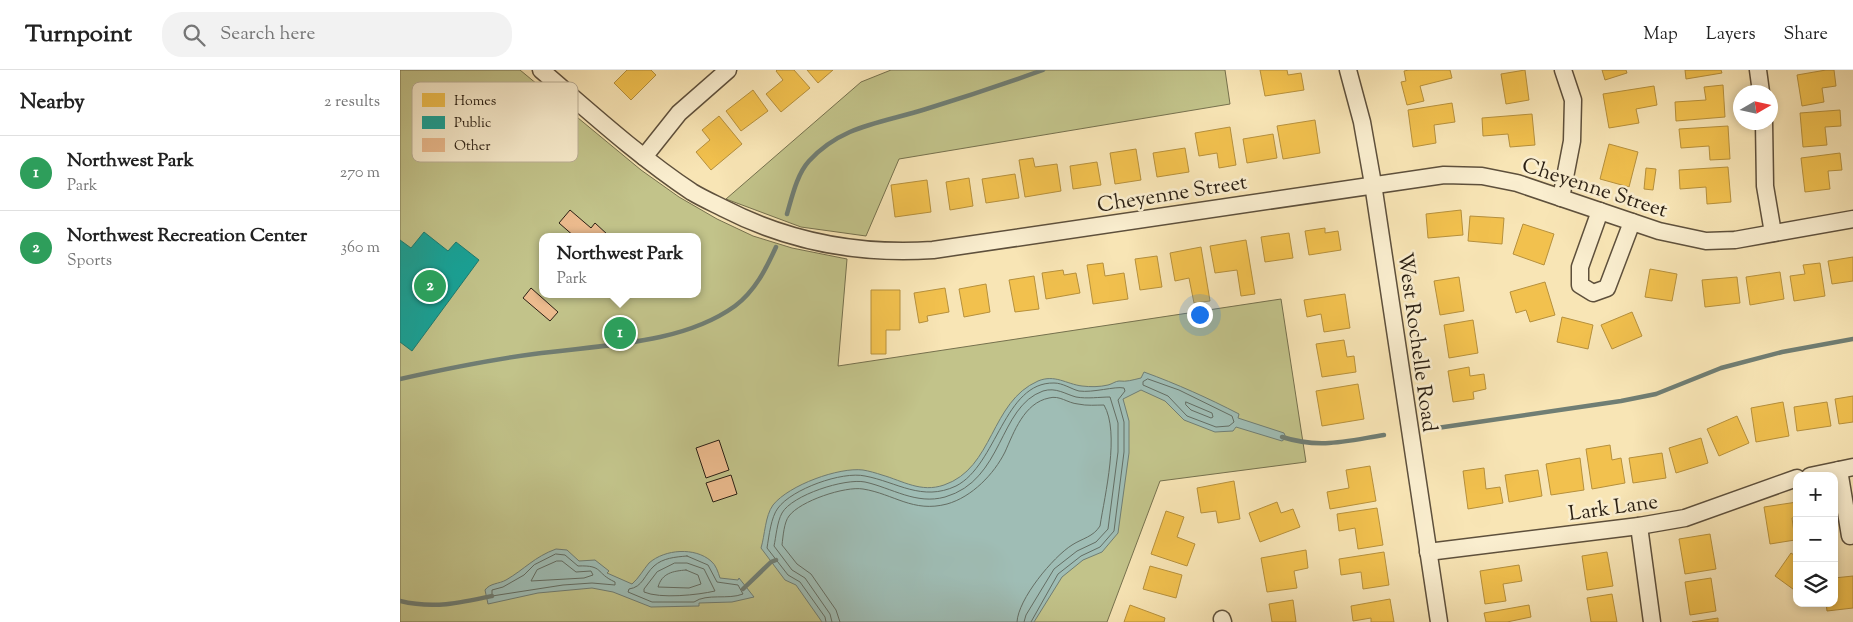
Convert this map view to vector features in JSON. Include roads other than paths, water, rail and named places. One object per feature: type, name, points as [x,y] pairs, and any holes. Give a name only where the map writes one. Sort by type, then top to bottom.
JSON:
[{"type":"street","name":"Cheyenne Street","points":[[541,70],[555,82]]},
{"type":"street","points":[[644,157],[679,113],[728,70]]},
{"type":"street","name":"West Rochelle Road","points":[[1348,70],[1362,122],[1373,184],[1439,622]]},
{"type":"street","points":[[1560,198],[1572,141],[1572,100],[1563,70]]},
{"type":"street","points":[[1758,70],[1759,85]]},
{"type":"street","name":"Cheyenne Street","points":[[578,101],[644,157],[694,193],[744,219],[816,244],[895,252],[933,250],[1444,175],[1482,176],[1518,183],[1660,231],[1706,241],[1773,233],[1853,219]]},
{"type":"street","points":[[1764,130],[1765,186],[1773,233]]},
{"type":"street","points":[[1600,211],[1580,267],[1580,285],[1593,293],[1607,288],[1632,222]]},
{"type":"street","points":[[1828,472],[1846,468],[1850,536]]},
{"type":"street","name":"Lark Lane","points":[[1428,552],[1639,526],[1685,518],[1793,479]]},
{"type":"street","points":[[1639,526],[1652,622]]},
{"type":"water","points":[[1144,372],[1216,402],[1239,414],[1238,418],[1284,433],[1286,438],[1282,441],[1236,427],[1233,431],[1215,432],[1184,420],[1165,401],[1141,390],[1123,399],[1129,421],[1129,453],[1118,533],[1102,552],[1083,560],[1062,577],[1034,622],[822,622],[796,585],[785,580],[761,548],[770,509],[780,498],[802,484],[841,471],[863,470],[920,487],[928,488],[944,485],[960,477],[973,465],[1010,404],[1022,391],[1038,381],[1055,379],[1092,387],[1141,378]]},
{"type":"water","points":[[556,549],[567,550],[579,561],[595,560],[609,571],[607,573],[632,584],[649,563],[656,558],[671,553],[697,553],[713,563],[720,578],[738,580],[739,578],[754,597],[732,602],[699,603],[699,606],[651,607],[613,592],[592,588],[538,593],[488,604],[485,590],[487,588],[506,580],[536,559]]},
{"type":"waterway","points":[[787,214],[795,186],[805,166],[822,149],[849,132],[1043,70]]},
{"type":"waterway","points":[[400,379],[500,359],[639,341],[690,329],[714,319],[742,300],[759,279],[776,247]]},
{"type":"waterway","points":[[1437,428],[1621,401],[1656,394],[1721,368],[1782,352],[1853,339]]},
{"type":"waterway","points":[[1282,437],[1309,443],[1333,443],[1384,435]]},
{"type":"waterway","points":[[743,589],[771,562],[776,560]]},
{"type":"waterway","points":[[400,601],[435,605],[458,603],[492,596]]},
{"type":"place","name":"Northwest Recreation Center","points":[[430,286]]},
{"type":"place","name":"Northwest Park","points":[[620,333]]}]
